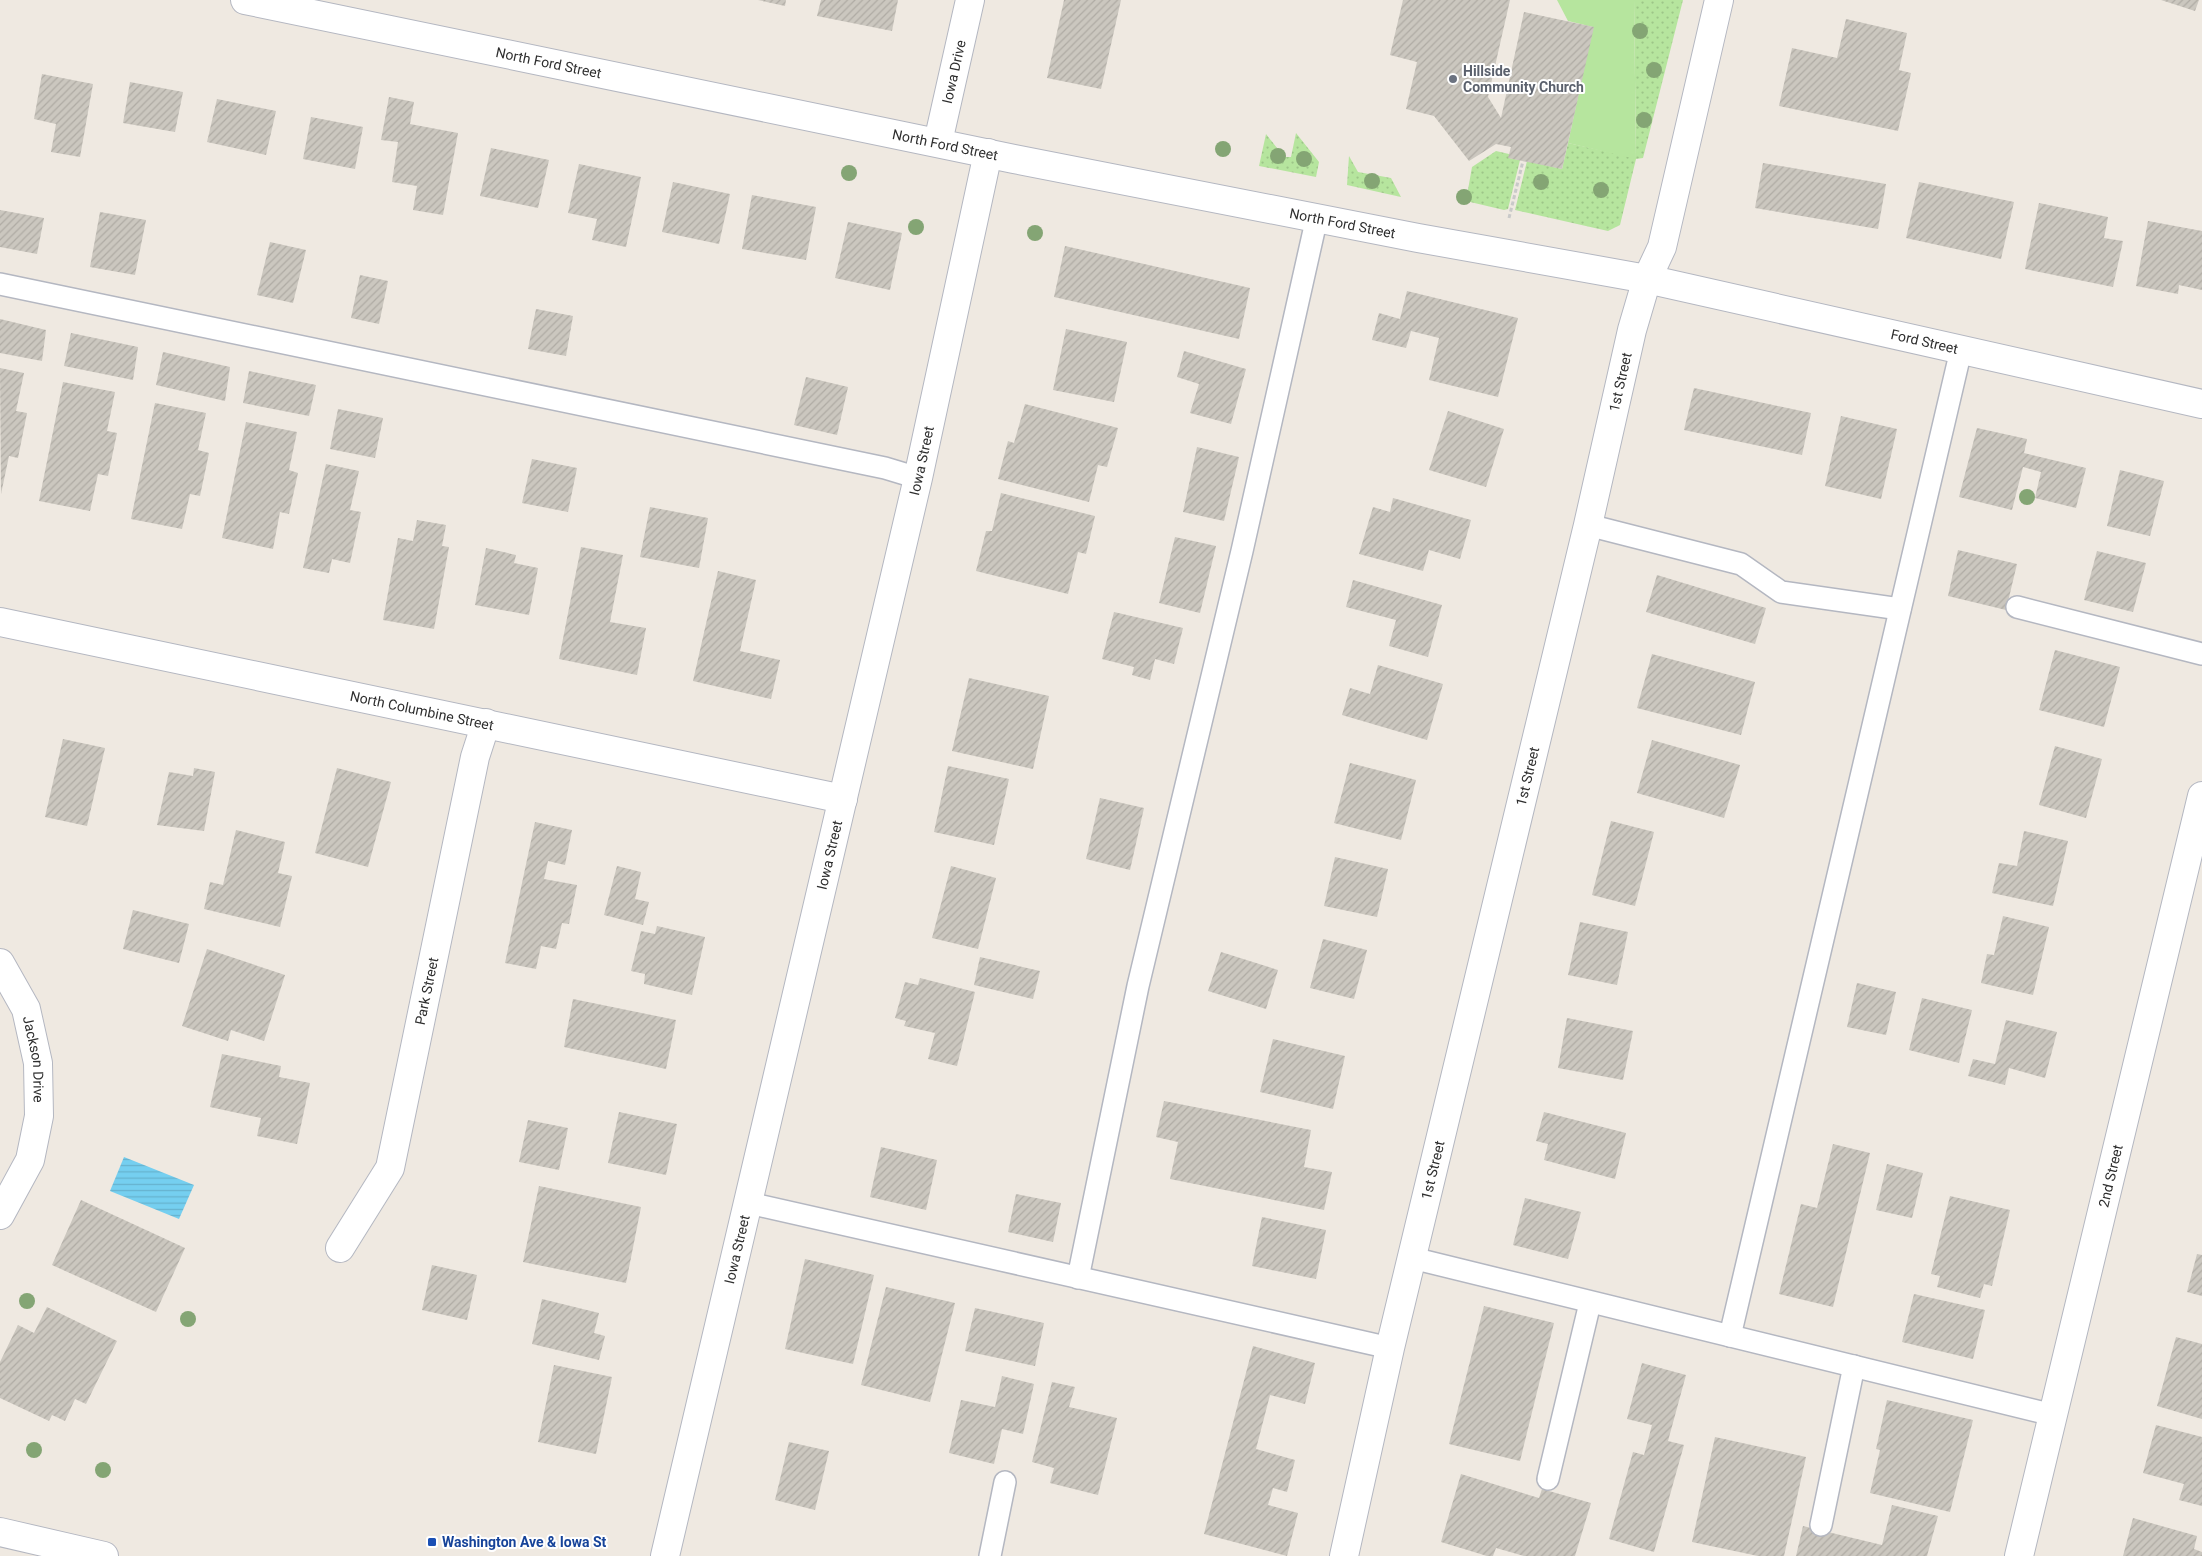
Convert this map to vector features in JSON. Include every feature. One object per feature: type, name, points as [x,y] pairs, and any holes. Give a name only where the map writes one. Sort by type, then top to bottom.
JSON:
[{"type":"street","name":"North Ford Street","points":[[245,0],[301,6],[988,153],[1316,216],[1418,238],[1647,279]]},
{"type":"street","name":"Iowa Drive","points":[[938,142],[970,0]]},
{"type":"street","name":"1st Street","points":[[1344,1556],[1390,1348],[1588,525],[1632,330],[1647,279],[1662,247],[1719,0]]},
{"type":"street","name":"Iowa Street","points":[[666,1556],[918,478],[988,153]]},
{"type":"street","name":"Ford Street","points":[[1647,279],[2202,404]]},
{"type":"street","name":"North Columbine Street","points":[[0,622],[843,799]]},
{"type":"street","name":"Park Street","points":[[340,1248],[390,1168],[475,757],[486,723]]},
{"type":"street","name":"2nd Street","points":[[2019,1556],[2202,796]]},
{"type":"street","name":"Jackson Drive","points":[[0,963],[26,1009],[38,1063],[39,1116],[30,1160],[0,1215]]},
{"type":"street","points":[[0,1532],[104,1556]]},
{"type":"lane","points":[[1078,1278],[1138,986],[1244,542],[1316,216]]},
{"type":"lane","points":[[0,284],[885,468],[918,478]]},
{"type":"lane","points":[[1730,1336],[1961,350]]},
{"type":"lane","points":[[1588,525],[1741,564],[1781,592],[1900,609]]},
{"type":"lane","points":[[2016,607],[2202,654]]},
{"type":"lane","points":[[749,1204],[1390,1348]]},
{"type":"lane","points":[[1412,1258],[2053,1415]]},
{"type":"lane","points":[[1548,1480],[1590,1303]]},
{"type":"lane","points":[[1821,1525],[1854,1366]]},
{"type":"lane","points":[[990,1556],[1005,1482]]},
{"type":"path","points":[[1509,218],[1523,161]]},
{"type":"green space","points":[[1557,0],[1634,0],[1636,159],[1568,143],[1593,27],[1568,21]]},
{"type":"green space","points":[[1634,0],[1683,0],[1643,158],[1636,159],[1620,225],[1608,231],[1515,210],[1527,161],[1562,169],[1568,143],[1636,158]]},
{"type":"green space","points":[[1296,133],[1319,162],[1316,177],[1259,166],[1266,134],[1284,157],[1291,157]]},
{"type":"green space","points":[[1496,151],[1509,154],[1509,158],[1520,160],[1508,209],[1504,210],[1466,201],[1472,167]]},
{"type":"green space","points":[[1349,156],[1358,172],[1391,178],[1401,197],[1347,185]]},
{"type":"water","points":[[124,1157],[194,1185],[179,1219],[110,1191]]},
{"type":"building","points":[[758,0],[786,0],[785,6]]},
{"type":"building","points":[[821,0],[898,0],[892,31],[817,16]]},
{"type":"building","points":[[1064,0],[1121,0],[1101,89],[1047,78]]},
{"type":"building","name":"Hillside Community Church","points":[[1403,0],[1510,0],[1488,97],[1501,118],[1524,12],[1594,27],[1562,169],[1508,158],[1511,147],[1496,144],[1469,161],[1434,116],[1406,109],[1417,62],[1390,55]]},
{"type":"building","points":[[2161,0],[2199,0],[2195,11]]},
{"type":"building","points":[[1846,19],[1907,33],[1899,70],[1911,73],[1898,131],[1779,106],[1792,48],[1837,58]]},
{"type":"building","points":[[42,74],[93,84],[80,157],[51,152],[56,124],[34,119]]},
{"type":"building","points":[[130,82],[183,92],[175,132],[123,123]]},
{"type":"building","points":[[389,97],[414,102],[410,124],[458,133],[443,215],[413,210],[417,186],[392,182],[398,142],[381,140]]},
{"type":"building","points":[[217,99],[276,111],[266,155],[207,142]]},
{"type":"building","points":[[311,117],[363,127],[355,169],[303,159]]},
{"type":"building","points":[[491,148],[549,160],[538,208],[480,196]]},
{"type":"building","points":[[1763,163],[1886,184],[1878,229],[1755,208]]},
{"type":"building","points":[[579,164],[641,177],[626,247],[592,240],[597,219],[568,213]]},
{"type":"building","points":[[673,182],[730,194],[719,244],[662,232]]},
{"type":"building","points":[[1919,182],[2014,202],[2001,259],[1906,238]]},
{"type":"building","points":[[752,195],[816,207],[806,260],[742,249]]},
{"type":"building","points":[[2039,203],[2108,217],[2104,238],[2123,241],[2113,287],[2025,269]]},
{"type":"building","points":[[0,210],[44,218],[37,254],[0,247]]},
{"type":"building","points":[[100,212],[146,220],[135,275],[90,267]]},
{"type":"building","points":[[2148,221],[2202,231],[2202,290],[2179,285],[2178,294],[2136,286]]},
{"type":"building","points":[[848,222],[902,233],[890,290],[835,278]]},
{"type":"building","points":[[270,242],[306,250],[293,303],[257,295]]},
{"type":"building","points":[[1065,246],[1250,288],[1239,339],[1054,297]]},
{"type":"building","points":[[360,275],[388,281],[379,324],[351,318]]},
{"type":"building","points":[[1407,291],[1518,318],[1498,397],[1429,380],[1439,338],[1411,331],[1406,348],[1372,340],[1379,313],[1400,319]]},
{"type":"building","points":[[536,309],[573,316],[566,356],[528,349]]},
{"type":"building","points":[[0,319],[46,330],[42,361],[0,353]]},
{"type":"building","points":[[1066,329],[1127,342],[1114,402],[1053,390]]},
{"type":"building","points":[[71,333],[138,347],[133,380],[64,366]]},
{"type":"building","points":[[1184,351],[1246,369],[1231,424],[1190,413],[1199,384],[1177,377]]},
{"type":"building","points":[[163,352],[230,367],[225,401],[156,385]]},
{"type":"building","points":[[0,368],[24,373],[16,411],[27,413],[18,458],[9,456],[1,494]]},
{"type":"building","points":[[249,371],[316,385],[309,416],[243,403]]},
{"type":"building","points":[[806,377],[848,387],[837,435],[794,425]]},
{"type":"building","points":[[63,382],[115,392],[107,431],[117,433],[108,476],[98,474],[90,511],[39,501]]},
{"type":"building","points":[[1694,388],[1811,413],[1802,455],[1684,430]]},
{"type":"building","points":[[155,403],[206,413],[198,450],[209,453],[200,496],[190,494],[182,529],[131,519]]},
{"type":"building","points":[[1025,404],[1118,428],[1107,467],[1098,465],[1089,502],[998,479],[1008,441],[1014,443]]},
{"type":"building","points":[[338,409],[383,418],[375,458],[330,449]]},
{"type":"building","points":[[1448,411],[1504,429],[1486,487],[1429,470]]},
{"type":"building","points":[[1841,416],[1897,429],[1881,499],[1825,486]]},
{"type":"building","points":[[246,422],[297,432],[289,470],[298,473],[289,514],[280,512],[273,549],[222,538]]},
{"type":"building","points":[[1977,428],[2027,439],[2024,453],[2086,468],[2076,508],[2035,498],[2041,472],[2023,467],[2012,510],[1959,497]]},
{"type":"building","points":[[1197,447],[1239,457],[1224,521],[1183,512]]},
{"type":"building","points":[[532,459],[577,468],[568,512],[522,503]]},
{"type":"building","points":[[326,464],[359,471],[350,510],[361,512],[350,563],[332,559],[329,573],[303,568]]},
{"type":"building","points":[[2120,470],[2164,481],[2150,536],[2107,526]]},
{"type":"building","points":[[1001,493],[1095,516],[1086,554],[1078,552],[1068,594],[976,571],[986,531],[992,531]]},
{"type":"building","points":[[1393,498],[1471,520],[1460,559],[1429,550],[1423,571],[1359,554],[1373,507],[1390,512]]},
{"type":"building","points":[[650,507],[708,518],[699,568],[640,557]]},
{"type":"building","points":[[417,520],[446,525],[442,546],[449,547],[434,629],[383,620],[398,538],[413,541]]},
{"type":"building","points":[[1175,537],[1216,546],[1200,613],[1159,603]]},
{"type":"building","points":[[581,547],[623,555],[610,622],[646,628],[637,675],[559,659]]},
{"type":"building","points":[[486,548],[516,555],[514,563],[538,568],[529,615],[475,605]]},
{"type":"building","points":[[1958,550],[2017,564],[2006,610],[1948,596]]},
{"type":"building","points":[[2097,551],[2146,563],[2133,612],[2084,600]]},
{"type":"building","points":[[718,571],[756,580],[740,651],[780,660],[771,699],[693,681]]},
{"type":"building","points":[[1657,575],[1766,608],[1755,644],[1646,612]]},
{"type":"building","points":[[1353,580],[1442,605],[1428,657],[1389,646],[1396,620],[1346,607]]},
{"type":"building","points":[[1114,612],[1183,628],[1174,664],[1155,659],[1150,680],[1132,675],[1134,667],[1102,659]]},
{"type":"building","points":[[2055,650],[2120,667],[2104,727],[2039,710]]},
{"type":"building","points":[[1652,654],[1755,682],[1741,735],[1637,708]]},
{"type":"building","points":[[1378,665],[1443,684],[1427,740],[1342,715],[1350,688],[1370,694]]},
{"type":"building","points":[[969,678],[1049,696],[1033,769],[952,751]]},
{"type":"building","points":[[63,739],[105,748],[87,826],[45,817]]},
{"type":"building","points":[[1652,740],[1740,765],[1724,818],[1637,793]]},
{"type":"building","points":[[2055,746],[2102,759],[2086,818],[2039,805]]},
{"type":"building","points":[[1350,763],[1416,780],[1401,840],[1334,823]]},
{"type":"building","points":[[948,766],[1009,779],[994,845],[934,832]]},
{"type":"building","points":[[194,768],[215,772],[204,831],[157,825],[169,772],[193,776]]},
{"type":"building","points":[[337,768],[391,782],[368,867],[315,853]]},
{"type":"building","points":[[1100,798],[1144,808],[1130,870],[1086,859]]},
{"type":"building","points":[[1611,821],[1654,832],[1635,906],[1592,895]]},
{"type":"building","points":[[535,822],[572,830],[565,865],[548,861],[544,879],[577,885],[569,924],[562,923],[556,949],[541,946],[536,969],[505,963]]},
{"type":"building","points":[[236,830],[285,842],[278,873],[292,876],[280,927],[204,909],[210,882],[223,885]]},
{"type":"building","points":[[2024,831],[2068,841],[2053,906],[1992,893],[1999,863],[2017,866]]},
{"type":"building","points":[[1335,857],[1388,869],[1377,917],[1324,906]]},
{"type":"building","points":[[617,866],[641,872],[635,899],[649,902],[643,925],[604,915]]},
{"type":"building","points":[[951,866],[996,878],[978,949],[932,938]]},
{"type":"building","points":[[133,910],[189,924],[179,963],[123,949]]},
{"type":"building","points":[[2003,916],[2049,927],[2033,995],[1981,983],[1987,954],[1994,955]]},
{"type":"building","points":[[1580,922],[1628,932],[1617,985],[1568,975]]},
{"type":"building","points":[[657,926],[705,937],[692,995],[644,984],[645,974],[631,971],[641,931],[655,934]]},
{"type":"building","points":[[1323,939],[1367,950],[1354,999],[1310,988]]},
{"type":"building","points":[[207,949],[285,975],[264,1041],[231,1030],[228,1041],[182,1026]]},
{"type":"building","points":[[1221,952],[1278,970],[1266,1009],[1208,991]]},
{"type":"building","points":[[980,957],[1040,971],[1033,999],[974,985]]},
{"type":"building","points":[[920,978],[975,992],[957,1066],[928,1059],[935,1033],[904,1026],[906,1021],[895,1018],[905,982],[918,985]]},
{"type":"building","points":[[1857,983],[1896,992],[1886,1035],[1847,1027]]},
{"type":"building","points":[[1922,998],[1972,1010],[1959,1063],[1909,1050]]},
{"type":"building","points":[[573,999],[676,1020],[666,1069],[564,1047]]},
{"type":"building","points":[[1567,1018],[1633,1031],[1623,1080],[1558,1068]]},
{"type":"building","points":[[2006,1020],[2057,1032],[2045,1078],[2009,1068],[2005,1085],[1968,1076],[1973,1059],[1995,1064]]},
{"type":"building","points":[[1273,1039],[1345,1056],[1333,1109],[1260,1092]]},
{"type":"building","points":[[222,1054],[281,1066],[279,1077],[310,1083],[297,1144],[257,1136],[261,1118],[210,1107]]},
{"type":"building","points":[[1164,1101],[1311,1130],[1304,1167],[1332,1172],[1324,1210],[1170,1179],[1178,1142],[1156,1137]]},
{"type":"building","points":[[619,1112],[677,1124],[666,1175],[608,1163]]},
{"type":"building","points":[[1544,1112],[1626,1133],[1615,1179],[1544,1160],[1548,1144],[1536,1141]]},
{"type":"building","points":[[528,1120],[568,1128],[559,1170],[519,1162]]},
{"type":"building","points":[[1833,1144],[1870,1153],[1833,1307],[1779,1294],[1801,1204],[1817,1208]]},
{"type":"building","points":[[881,1147],[937,1160],[926,1210],[870,1197]]},
{"type":"building","points":[[1887,1164],[1923,1173],[1912,1218],[1876,1210]]},
{"type":"building","points":[[539,1186],[641,1207],[626,1283],[523,1262]]},
{"type":"building","points":[[1016,1194],[1061,1203],[1053,1242],[1008,1232]]},
{"type":"building","points":[[1950,1196],[2010,1210],[1992,1286],[1984,1284],[1980,1298],[1937,1287],[1940,1276],[1931,1274]]},
{"type":"building","points":[[1525,1198],[1581,1212],[1568,1259],[1513,1245]]},
{"type":"building","points":[[81,1200],[185,1248],[156,1312],[52,1265]]},
{"type":"building","points":[[1262,1217],[1326,1230],[1316,1279],[1252,1266]]},
{"type":"building","points":[[2197,1254],[2202,1255],[2202,1296],[2187,1292]]},
{"type":"building","points":[[805,1259],[874,1275],[853,1364],[785,1349]]},
{"type":"building","points":[[432,1265],[477,1275],[467,1320],[422,1310]]},
{"type":"building","points":[[886,1287],[955,1303],[930,1402],[861,1385]]},
{"type":"building","points":[[1914,1294],[1985,1310],[1973,1359],[1902,1342]]},
{"type":"building","points":[[542,1299],[599,1313],[594,1333],[605,1336],[599,1360],[532,1344]]},
{"type":"building","points":[[1484,1306],[1554,1323],[1520,1461],[1449,1444]]},
{"type":"building","points":[[47,1307],[117,1341],[86,1404],[75,1399],[65,1421],[52,1415],[49,1421],[0,1398],[0,1362],[18,1325],[34,1333]]},
{"type":"building","points":[[975,1308],[1044,1323],[1035,1366],[965,1351]]},
{"type":"building","points":[[2176,1337],[2202,1344],[2202,1419],[2157,1406]]},
{"type":"building","points":[[1253,1346],[1315,1363],[1305,1404],[1270,1395],[1256,1449],[1295,1460],[1287,1492],[1273,1488],[1268,1505],[1298,1513],[1287,1556],[1204,1534]]},
{"type":"building","points":[[1642,1363],[1686,1375],[1668,1441],[1684,1445],[1654,1552],[1609,1539],[1633,1452],[1644,1455],[1652,1425],[1627,1419]]},
{"type":"building","points":[[554,1365],[612,1377],[596,1454],[538,1442]]},
{"type":"building","points":[[1002,1376],[1034,1384],[1023,1434],[1002,1429],[994,1464],[949,1453],[961,1400],[995,1407]]},
{"type":"building","points":[[1052,1382],[1075,1387],[1069,1407],[1117,1418],[1098,1495],[1050,1483],[1054,1468],[1032,1462]]},
{"type":"building","points":[[1887,1400],[1973,1420],[1950,1512],[1870,1493],[1880,1450],[1876,1449]]},
{"type":"building","points":[[2156,1425],[2202,1437],[2202,1506],[2179,1500],[2184,1484],[2143,1473]]},
{"type":"building","points":[[1715,1437],[1806,1457],[1784,1556],[1758,1556],[1692,1542]]},
{"type":"building","points":[[789,1442],[829,1451],[815,1510],[775,1500]]},
{"type":"building","points":[[1461,1474],[1539,1498],[1542,1489],[1591,1503],[1575,1556],[1524,1556],[1496,1548],[1493,1556],[1487,1556],[1441,1542]]},
{"type":"building","points":[[1892,1505],[1938,1516],[1927,1556],[1796,1556],[1803,1526],[1882,1545]]},
{"type":"building","points":[[2133,1518],[2197,1536],[2194,1549],[2202,1552],[2202,1556],[2123,1556]]},
{"type":"place","name":"Hillside Community Church","points":[[1453,79]]},
{"type":"place","name":"Washington Ave & Iowa St","points":[[432,1542]]}]
